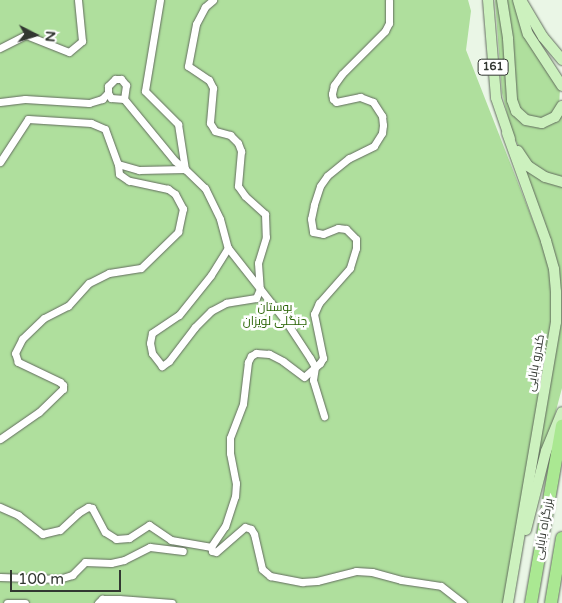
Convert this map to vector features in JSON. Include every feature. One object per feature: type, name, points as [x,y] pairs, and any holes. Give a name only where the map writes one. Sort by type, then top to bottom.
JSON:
[{"type":"highway","name":"بزرگراه بابایی","points":[[531,603],[562,426]]},
{"type":"highway","name":"بزرگراه بابایی","points":[[551,603],[562,538]]},
{"type":"main road","name":"161","points":[[488,0],[496,98],[507,133],[528,166],[545,177],[562,182]]},
{"type":"main road","points":[[502,0],[508,39],[512,100],[516,111],[526,120],[542,123],[555,118],[562,106]]},
{"type":"main road","points":[[520,0],[543,37],[562,60]]},
{"type":"main road","points":[[520,0],[528,34],[562,86]]},
{"type":"main road","name":"کندرو بابایی","points":[[507,133],[546,241],[554,269],[556,292],[556,322],[508,603]]},
{"type":"main road","points":[[513,571],[546,451],[562,412]]},
{"type":"street","points":[[0,48],[26,35],[70,52],[82,41],[78,0]]},
{"type":"street","points":[[160,0],[145,91],[178,124],[185,169]]},
{"type":"street","points":[[213,0],[205,7],[196,24],[188,66],[209,80],[213,88],[210,123],[215,131],[230,135],[238,143],[241,151],[238,186],[245,196],[265,214],[266,237],[258,263],[260,289],[256,298],[226,303],[211,311],[194,327],[169,361],[162,366],[156,360],[150,342],[152,333],[179,315],[211,275],[228,248]]},
{"type":"street","points":[[211,547],[225,526],[234,496],[236,483],[230,453],[230,438],[244,404],[248,362],[251,356],[256,353],[269,354],[283,361],[304,377],[323,358],[314,314],[319,303],[350,268],[356,248],[356,239],[346,229],[338,228],[323,234],[313,232],[311,219],[317,194],[327,176],[337,167],[349,158],[374,146],[382,133],[383,125],[378,108],[367,98],[353,97],[336,102],[332,94],[334,85],[342,74],[385,31],[389,23],[389,0]]},
{"type":"street","points":[[124,99],[126,85],[121,79],[115,79],[108,86],[108,93],[111,98],[124,99],[176,161],[205,188],[220,219],[228,248],[287,323],[315,367],[313,380],[324,416]]},
{"type":"street","points":[[0,102],[25,99],[89,103],[102,99],[108,93]]},
{"type":"street","points":[[0,162],[28,119],[91,122],[105,128],[118,164],[119,174],[129,181],[168,189],[175,194],[183,209],[178,232],[141,268],[109,273],[89,283],[68,306],[44,318],[22,339],[15,353],[18,362],[60,382],[63,389],[40,412],[0,439]]},
{"type":"street","points":[[118,164],[139,170],[185,169]]},
{"type":"street","points":[[0,507],[18,516],[42,534],[60,530],[78,513],[88,507],[92,508],[106,532],[116,539],[129,538],[149,525],[171,540],[211,547],[212,551],[216,552],[245,527],[251,529],[254,534],[262,569],[270,576],[302,582],[318,581],[356,571],[372,572],[401,580],[441,586],[463,603]]},
{"type":"street","points":[[0,578],[59,579],[72,575],[85,562],[111,563],[124,560],[150,546],[184,551]]},
{"type":"street","points":[[98,603],[102,599],[172,603]]},
{"type":"street","points":[[7,603],[25,603]]},
{"type":"green space","name":"بوستان جنگلی لویزان","points":[[0,0],[468,0],[471,11],[466,50],[549,262],[551,285],[551,321],[543,378],[503,603],[0,603]]},
{"type":"green space","points":[[495,0],[499,0],[502,14],[508,91],[527,124],[562,114],[562,179],[535,167],[522,153],[512,133],[502,93]]},
{"type":"green space","points":[[506,0],[514,0],[560,89],[559,106],[549,117],[533,120],[518,109]]},
{"type":"green space","points":[[522,166],[562,185],[562,388],[529,513],[553,358],[554,254],[544,220]]}]
